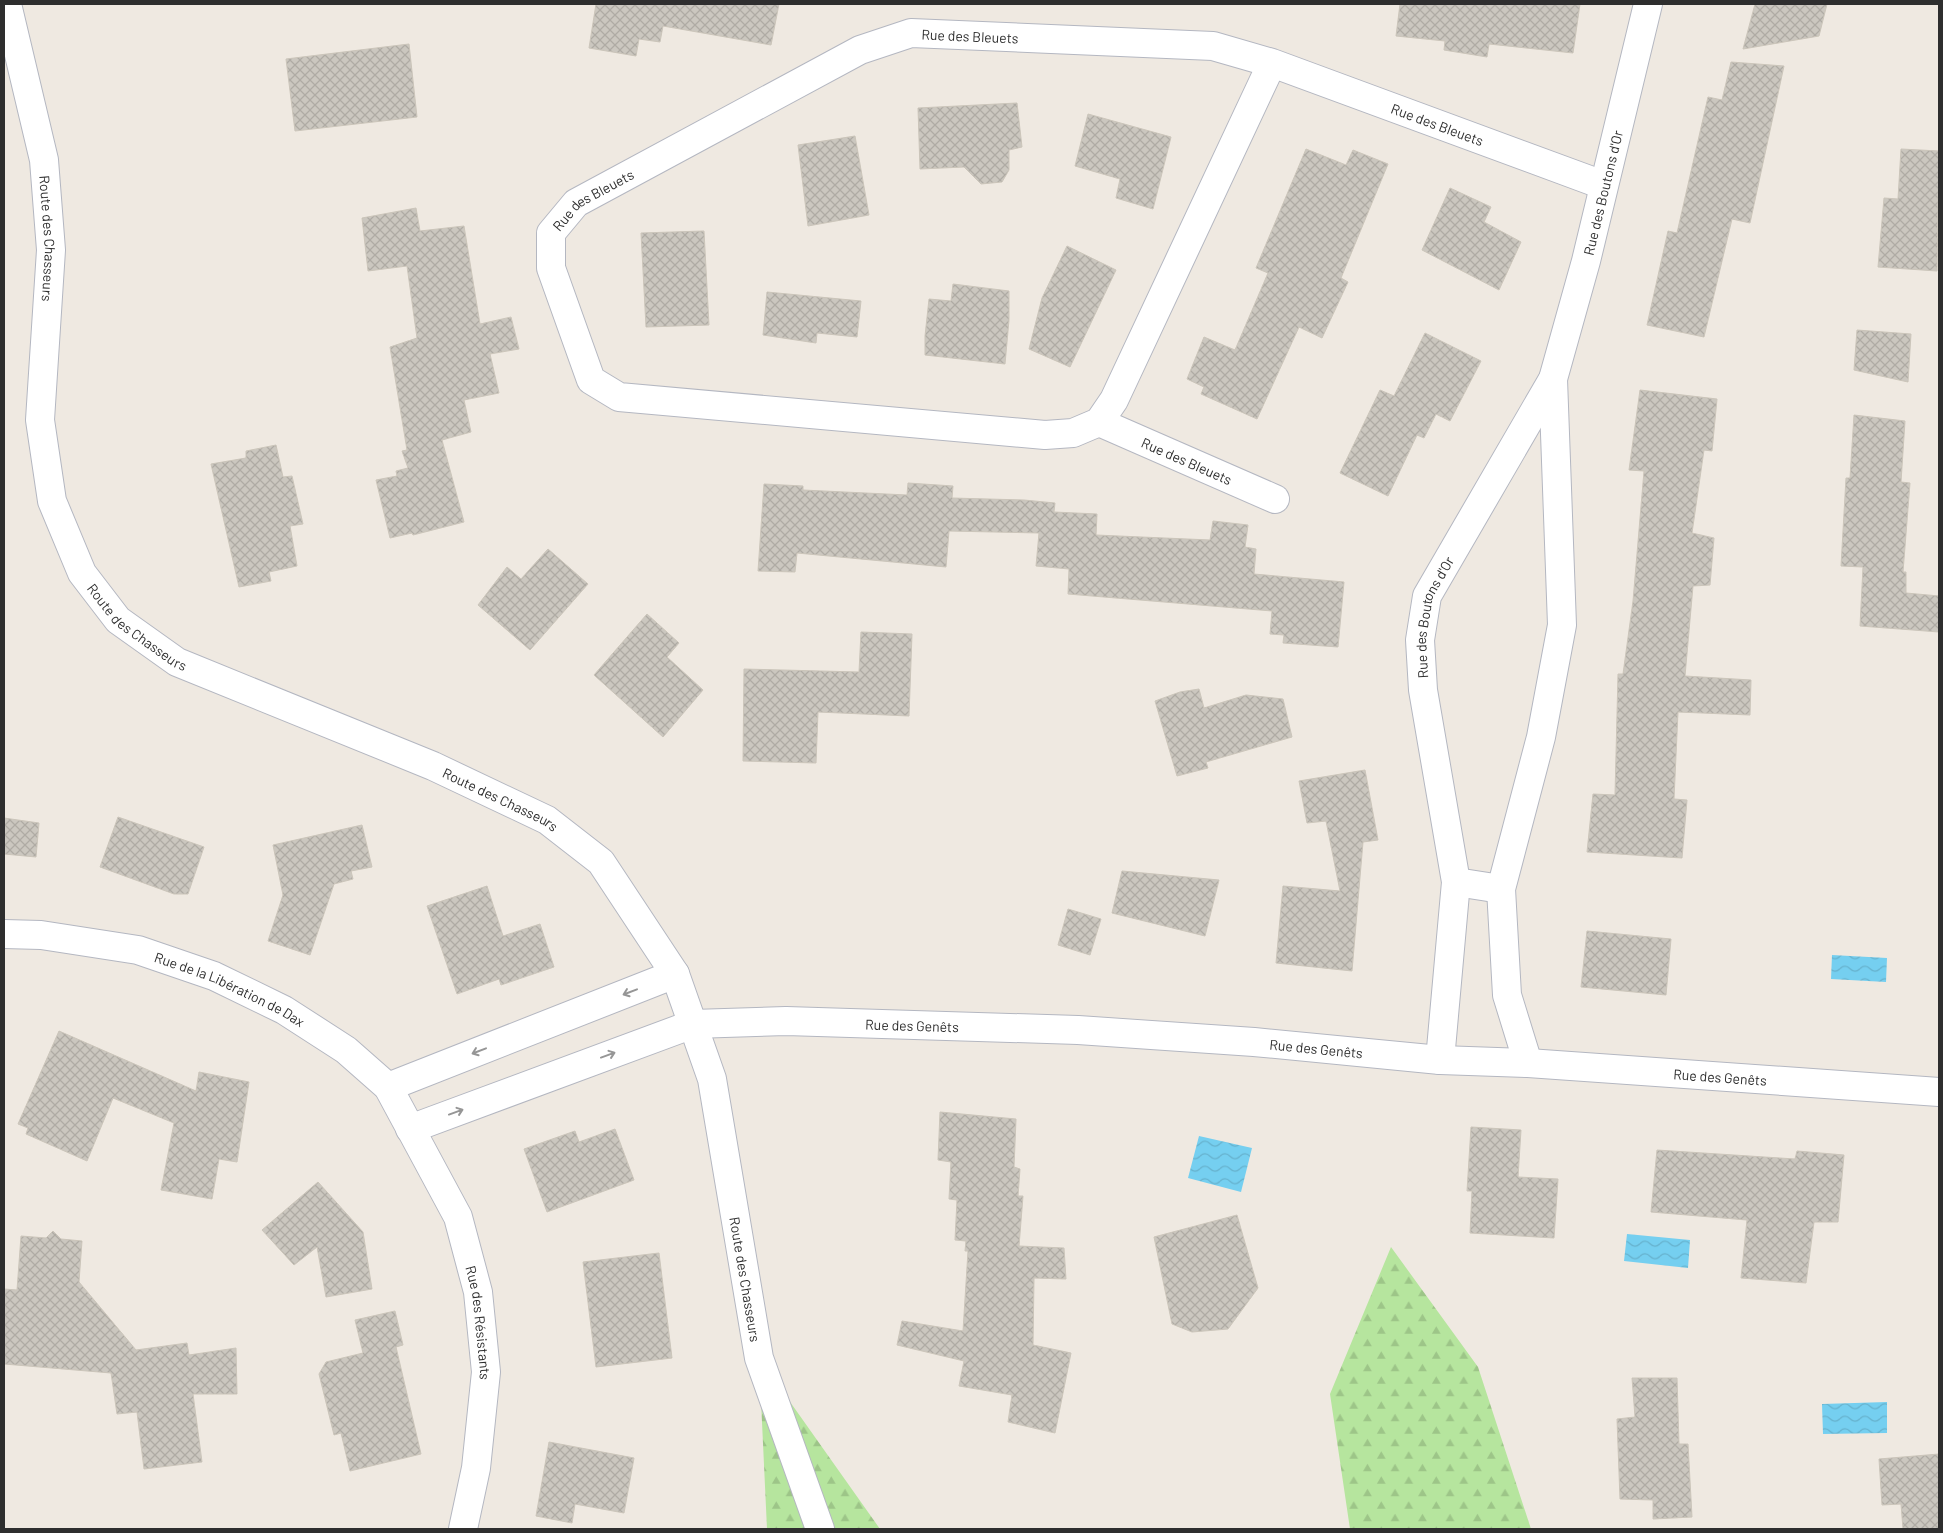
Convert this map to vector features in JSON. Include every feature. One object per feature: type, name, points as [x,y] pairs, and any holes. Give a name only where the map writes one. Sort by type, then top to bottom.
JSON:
[{"type":"street","name":"Route des Chasseurs","points":[[7,4],[44,160],[50,250],[40,420],[52,501],[82,573],[118,620],[177,662],[433,766],[547,820],[601,862],[675,974],[712,1079],[759,1358],[820,1529]]},
{"type":"street","name":"Rue des Boutons d'Or","points":[[1440,1060],[1456,882],[1423,690],[1420,640],[1427,596],[1553,379],[1586,261],[1648,4]]},
{"type":"street","name":"Rue des Bleuets","points":[[1275,499],[1099,422],[1073,433],[1045,435],[619,397],[591,380],[551,268],[551,233],[576,203],[614,181],[860,50],[911,33],[1213,46],[1272,63],[1603,185]]},
{"type":"street","points":[[1099,422],[1114,400],[1272,63]]},
{"type":"street","name":"Rue des Boutons d'Or","points":[[1528,1063],[1507,995],[1500,889],[1541,737],[1562,625],[1553,379]]},
{"type":"street","points":[[1456,882],[1500,889]]},
{"type":"street","name":"Rue de la Libération de Dax","points":[[4,934],[41,935],[138,950],[214,976],[284,1010],[346,1050],[388,1087],[410,1129]]},
{"type":"street","points":[[388,1087],[675,974]]},
{"type":"street","name":"Rue des Genêts","points":[[693,1024],[786,1020],[1078,1030],[1254,1042],[1440,1060],[1528,1063],[1939,1092]]},
{"type":"street","points":[[410,1129],[693,1024]]},
{"type":"street","name":"Rue des Résistants","points":[[410,1129],[458,1217],[478,1292],[486,1372],[476,1468],[463,1529]]},
{"type":"green space","points":[[1391,1247],[1478,1367],[1531,1529],[1350,1529],[1330,1394]]},
{"type":"green space","points":[[759,1358],[880,1529],[767,1529]]},
{"type":"water","points":[[1832,955],[1887,958],[1886,982],[1831,979]]},
{"type":"water","points":[[1199,1136],[1252,1148],[1241,1192],[1188,1178]]},
{"type":"water","points":[[1627,1234],[1690,1240],[1688,1268],[1624,1261]]},
{"type":"water","points":[[1887,1402],[1887,1433],[1823,1434],[1822,1404]]},
{"type":"building","points":[[596,4],[779,4],[771,45],[663,26],[660,42],[639,39],[636,56],[589,48]]},
{"type":"building","points":[[1400,4],[1580,4],[1573,53],[1489,44],[1487,57],[1444,50],[1445,41],[1396,36]]},
{"type":"building","points":[[1755,4],[1827,4],[1819,36],[1743,49]]},
{"type":"building","points":[[409,44],[417,117],[295,131],[286,59]]},
{"type":"building","points":[[1731,62],[1784,66],[1750,223],[1732,219],[1704,337],[1647,325],[1668,231],[1677,233],[1708,97],[1722,100]]},
{"type":"building","points":[[1017,103],[1022,147],[1009,150],[1009,170],[1002,182],[981,184],[964,167],[920,169],[918,108]]},
{"type":"building","points":[[1088,114],[1171,137],[1153,209],[1116,198],[1120,179],[1075,166]]},
{"type":"building","points":[[855,136],[869,215],[808,226],[798,145]]},
{"type":"building","points":[[1306,149],[1346,165],[1353,150],[1388,164],[1341,278],[1348,282],[1322,338],[1299,327],[1257,419],[1201,394],[1204,387],[1187,379],[1204,337],[1235,350],[1268,273],[1256,268]]},
{"type":"building","points":[[1901,149],[1939,151],[1937,271],[1878,267],[1884,198],[1898,199]]},
{"type":"building","points":[[1450,188],[1491,207],[1484,222],[1521,242],[1499,290],[1422,250]]},
{"type":"building","points":[[416,208],[420,231],[464,226],[480,324],[511,317],[519,349],[490,354],[499,393],[464,400],[471,432],[442,440],[464,522],[413,535],[412,533],[390,538],[376,480],[397,476],[396,471],[408,468],[402,451],[407,450],[390,347],[417,338],[407,266],[368,271],[362,218]]},
{"type":"building","points":[[704,231],[709,325],[646,327],[641,233]]},
{"type":"building","points":[[1067,246],[1116,270],[1070,367],[1029,349],[1042,298]]},
{"type":"building","points":[[953,284],[1009,291],[1009,320],[1005,364],[925,355],[929,299],[951,301]]},
{"type":"building","points":[[767,292],[861,301],[857,337],[817,333],[816,343],[763,335]]},
{"type":"building","points":[[1857,330],[1911,334],[1908,382],[1854,370]]},
{"type":"building","points":[[1425,333],[1481,361],[1450,421],[1436,414],[1424,438],[1417,435],[1388,496],[1340,473],[1380,390],[1394,396]]},
{"type":"building","points":[[1640,390],[1717,399],[1712,451],[1704,450],[1692,533],[1714,538],[1710,585],[1693,586],[1685,676],[1751,680],[1750,715],[1678,712],[1674,799],[1687,800],[1682,858],[1587,852],[1593,794],[1615,795],[1618,674],[1623,674],[1633,601],[1644,471],[1629,470]]},
{"type":"building","points":[[1854,415],[1905,421],[1901,482],[1910,483],[1903,572],[1906,572],[1906,593],[1939,596],[1939,632],[1860,626],[1863,567],[1841,566],[1846,478],[1850,478]]},
{"type":"building","points":[[276,445],[283,477],[292,476],[303,524],[290,526],[297,566],[269,572],[271,581],[239,587],[211,464],[246,458],[246,451]]},
{"type":"building","points":[[908,483],[953,486],[952,498],[1055,503],[1054,512],[1097,514],[1096,535],[1210,540],[1213,521],[1248,525],[1245,547],[1256,549],[1254,574],[1344,582],[1338,647],[1283,643],[1284,635],[1270,634],[1272,611],[1068,594],[1069,569],[1036,566],[1039,533],[949,531],[946,567],[797,553],[795,572],[758,571],[764,484],[803,486],[803,490],[907,495]]},
{"type":"building","points":[[548,549],[588,584],[530,650],[478,605],[507,567],[521,579]]},
{"type":"building","points":[[647,614],[679,643],[667,657],[703,690],[663,737],[594,675]]},
{"type":"building","points":[[861,632],[912,634],[909,716],[818,712],[816,763],[743,761],[744,669],[859,672]]},
{"type":"building","points":[[1199,689],[1204,708],[1246,695],[1283,699],[1292,737],[1206,762],[1208,768],[1177,776],[1155,701],[1180,692]]},
{"type":"building","points":[[1365,770],[1378,840],[1363,842],[1352,971],[1276,963],[1283,886],[1340,891],[1326,821],[1307,823],[1299,781]]},
{"type":"building","points":[[118,817],[204,847],[188,894],[174,894],[100,867]]},
{"type":"building","points":[[4,818],[39,823],[36,857],[4,854]]},
{"type":"building","points":[[362,825],[372,867],[351,871],[353,879],[334,884],[310,955],[268,941],[283,895],[273,845]]},
{"type":"building","points":[[1122,871],[1219,880],[1205,936],[1112,913]]},
{"type":"building","points":[[487,886],[503,936],[540,924],[554,967],[501,985],[499,979],[457,994],[427,906]]},
{"type":"building","points":[[1068,909],[1101,919],[1090,955],[1058,945]]},
{"type":"building","points":[[1587,931],[1671,939],[1666,995],[1581,987]]},
{"type":"building","points":[[59,1031],[196,1091],[199,1072],[249,1082],[237,1162],[219,1159],[212,1199],[161,1190],[174,1123],[113,1098],[87,1161],[26,1134],[28,1128],[18,1124]]},
{"type":"building","points":[[940,1112],[1016,1119],[1014,1167],[1020,1169],[1018,1196],[1023,1196],[1019,1246],[1064,1248],[1066,1279],[1034,1278],[1033,1345],[1071,1353],[1055,1433],[1008,1422],[1012,1395],[959,1386],[964,1361],[897,1345],[902,1321],[963,1331],[968,1251],[965,1251],[966,1241],[955,1240],[957,1200],[949,1199],[951,1162],[938,1160]]},
{"type":"building","points":[[1471,1127],[1521,1130],[1518,1177],[1558,1179],[1554,1238],[1470,1233],[1472,1191],[1467,1191]]},
{"type":"building","points":[[615,1129],[634,1180],[547,1212],[524,1149],[575,1131],[579,1142]]},
{"type":"building","points":[[1657,1150],[1795,1159],[1797,1151],[1844,1155],[1838,1222],[1814,1222],[1806,1283],[1741,1278],[1747,1220],[1651,1212]]},
{"type":"building","points":[[318,1182],[363,1232],[372,1289],[326,1297],[317,1247],[294,1265],[262,1230]]},
{"type":"building","points":[[1237,1215],[1258,1288],[1228,1329],[1192,1332],[1172,1324],[1154,1237]]},
{"type":"building","points":[[53,1231],[61,1239],[82,1241],[79,1282],[136,1350],[187,1343],[189,1355],[236,1348],[237,1394],[193,1394],[202,1462],[144,1469],[137,1412],[117,1414],[111,1373],[4,1364],[4,1289],[17,1290],[21,1236],[46,1238]]},
{"type":"building","points":[[659,1253],[672,1358],[596,1367],[583,1262]]},
{"type":"building","points":[[395,1311],[403,1345],[396,1347],[421,1454],[350,1471],[341,1433],[334,1435],[319,1374],[326,1362],[363,1353],[355,1320]]},
{"type":"building","points":[[1632,1378],[1677,1378],[1679,1444],[1688,1444],[1692,1517],[1653,1519],[1653,1500],[1620,1499],[1617,1419],[1635,1417]]},
{"type":"building","points":[[549,1442],[634,1458],[624,1513],[575,1504],[572,1523],[536,1516]]},
{"type":"building","points":[[1939,1454],[1939,1529],[1903,1529],[1901,1504],[1882,1505],[1879,1459]]}]
